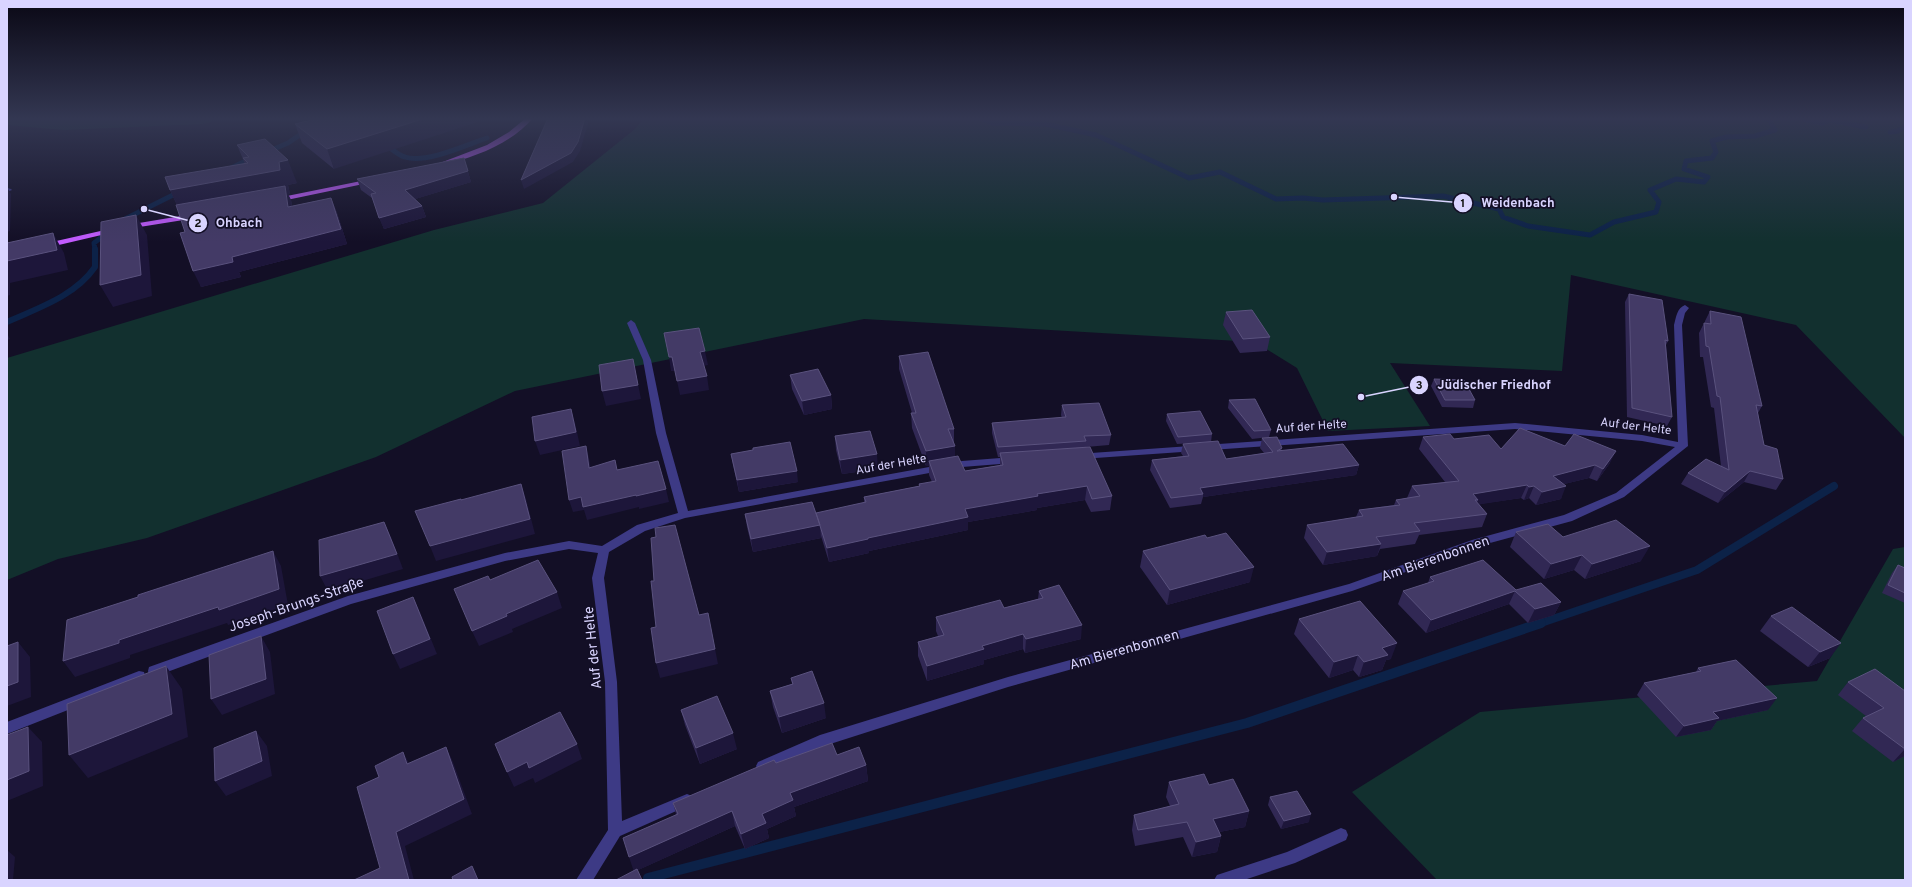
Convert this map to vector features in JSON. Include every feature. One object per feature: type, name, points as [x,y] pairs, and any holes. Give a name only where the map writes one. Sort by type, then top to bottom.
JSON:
[{"type":"main road","points":[[434,166],[453,159]]},
{"type":"main road","points":[[273,201],[378,179]]},
{"type":"main road","points":[[37,248],[127,227],[203,214]]},
{"type":"street","name":"Auf der Helte","points":[[1072,456],[1515,426],[1642,438],[1683,446],[1678,325],[1680,313],[1685,308]]},
{"type":"street","points":[[631,323],[647,360],[661,433],[684,515]]},
{"type":"street","name":"Am Bierenbonnen","points":[[748,773],[820,741],[1001,684],[1352,587],[1476,543],[1568,518],[1620,495],[1683,446]]},
{"type":"street","name":"Auf der Helte","points":[[615,831],[611,682],[598,578],[604,550],[641,528],[684,515],[962,464],[1025,460]]},
{"type":"street","name":"Joseph-Brungs-Straße","points":[[7,728],[173,664],[348,600],[505,557],[569,545],[604,550]]},
{"type":"street","points":[[584,880],[615,831],[698,795]]},
{"type":"street","points":[[1222,880],[1290,858],[1341,835]]},
{"type":"green space","points":[[597,159],[1905,159],[1905,438],[1796,325],[1571,275],[1562,371],[1390,363],[1430,426],[1328,431],[1297,368],[1255,342],[864,319],[515,391],[376,457],[147,538],[58,559],[7,580],[7,358],[434,230],[543,203]]},
{"type":"green space","points":[[1905,547],[1905,880],[1437,880],[1352,792],[1480,712],[1817,681],[1893,549]]},
{"type":"building","points":[[244,159],[288,160],[279,162],[280,170],[170,190],[165,177],[248,163]]},
{"type":"building","points":[[457,159],[464,159],[468,171],[405,190],[422,206],[379,218],[371,194],[376,193],[357,179]]},
{"type":"building","points":[[530,159],[559,159],[521,180]]},
{"type":"building","points":[[285,186],[288,207],[331,198],[341,229],[232,257],[233,262],[193,271],[180,233],[185,232],[176,205]]},
{"type":"building","points":[[136,215],[141,275],[100,285],[101,222]]},
{"type":"building","points":[[53,233],[57,250],[7,261],[7,243]]},
{"type":"building","points":[[1629,294],[1662,300],[1668,341],[1665,340],[1672,417],[1632,408]]},
{"type":"building","points":[[1252,310],[1270,337],[1243,339],[1226,312]]},
{"type":"building","points":[[1710,311],[1741,317],[1762,406],[1756,405],[1764,445],[1777,449],[1783,479],[1750,471],[1725,492],[1688,473],[1706,459],[1729,470],[1720,397],[1717,396],[1709,347],[1706,346],[1704,323],[1711,324]]},
{"type":"building","points":[[699,328],[705,351],[700,352],[707,376],[677,381],[672,357],[669,357],[664,333]]},
{"type":"building","points":[[928,352],[954,429],[948,429],[955,446],[926,451],[911,413],[916,413],[899,356]]},
{"type":"building","points":[[633,359],[638,385],[602,391],[599,365]]},
{"type":"building","points":[[818,369],[831,395],[802,401],[790,375]]},
{"type":"building","points":[[1434,379],[1464,380],[1475,400],[1445,400]]},
{"type":"building","points":[[1255,399],[1271,430],[1254,431],[1229,400]]},
{"type":"building","points":[[1099,403],[1111,435],[1084,436],[1086,441],[998,447],[992,423],[1066,417],[1062,405]]},
{"type":"building","points":[[571,409],[576,432],[535,441],[532,417]]},
{"type":"building","points":[[1200,411],[1212,434],[1178,437],[1167,414]]},
{"type":"building","points":[[1520,428],[1565,446],[1574,434],[1616,451],[1603,469],[1595,465],[1553,476],[1566,486],[1542,492],[1534,486],[1529,487],[1527,485],[1473,494],[1478,500],[1475,500],[1487,514],[1414,523],[1420,531],[1376,537],[1381,544],[1327,552],[1307,525],[1363,516],[1359,510],[1400,505],[1396,500],[1420,496],[1412,486],[1459,481],[1423,437],[1450,434],[1454,439],[1489,435],[1501,449]]},
{"type":"building","points":[[870,431],[877,454],[840,460],[835,436]]},
{"type":"building","points":[[1277,437],[1282,448],[1277,451],[1343,444],[1359,465],[1200,488],[1203,494],[1171,498],[1152,460],[1189,456],[1183,444],[1218,441],[1226,459],[1273,452],[1262,438]]},
{"type":"building","points":[[790,442],[797,471],[737,480],[731,454],[753,450],[753,448]]},
{"type":"building","points":[[586,446],[589,468],[615,460],[617,470],[658,461],[666,489],[583,507],[581,497],[569,500],[562,451]]},
{"type":"building","points":[[1090,447],[1112,496],[1092,499],[1087,486],[1037,494],[1038,496],[965,509],[968,517],[827,548],[816,513],[866,502],[864,497],[920,486],[919,484],[936,481],[929,461],[958,456],[965,471],[1003,465],[1000,453]]},
{"type":"building","points":[[521,484],[530,519],[430,546],[415,511]]},
{"type":"building","points":[[812,502],[820,525],[751,539],[745,514]]},
{"type":"building","points":[[1616,520],[1650,546],[1592,564],[1582,555],[1551,564],[1516,532],[1548,524],[1563,537]]},
{"type":"building","points":[[384,522],[397,554],[320,576],[319,540]]},
{"type":"building","points":[[675,525],[699,615],[708,613],[715,649],[656,663],[651,628],[656,627],[651,581],[654,581],[651,538],[656,537],[655,528]]},
{"type":"building","points":[[1226,533],[1254,567],[1170,590],[1143,551],[1205,535],[1207,538]]},
{"type":"building","points":[[273,551],[279,589],[219,610],[218,607],[119,640],[119,643],[63,661],[67,620]]},
{"type":"building","points":[[538,560],[557,592],[506,614],[507,616],[472,631],[454,589],[488,576],[490,580]]},
{"type":"building","points":[[1483,560],[1516,590],[1541,583],[1561,602],[1535,609],[1515,591],[1431,620],[1403,591],[1434,581],[1430,577]]},
{"type":"building","points":[[1898,565],[1905,568],[1905,593],[1888,585]]},
{"type":"building","points":[[1059,585],[1082,625],[1026,639],[1023,634],[982,646],[984,649],[927,666],[918,642],[944,635],[936,617],[1000,600],[1004,608],[1043,598],[1039,591]]},
{"type":"building","points":[[413,597],[430,639],[393,654],[377,611]]},
{"type":"building","points":[[1360,601],[1397,643],[1382,648],[1388,655],[1364,662],[1358,655],[1334,662],[1299,619]]},
{"type":"building","points":[[1792,607],[1841,643],[1820,652],[1771,616]]},
{"type":"building","points":[[261,636],[266,679],[211,699],[209,655]]},
{"type":"building","points":[[18,642],[18,682],[7,686],[7,646]]},
{"type":"building","points":[[1736,660],[1777,698],[1713,712],[1719,718],[1684,726],[1644,683],[1701,671],[1698,668]]},
{"type":"building","points":[[166,666],[172,714],[69,755],[67,704]]},
{"type":"building","points":[[1875,669],[1905,691],[1905,749],[1863,718],[1884,708],[1848,682]]},
{"type":"building","points":[[812,671],[824,703],[779,717],[770,691],[793,684],[791,678]]},
{"type":"building","points":[[717,696],[733,733],[696,748],[681,710]]},
{"type":"building","points":[[560,712],[577,744],[529,768],[527,762],[507,772],[495,744]]},
{"type":"building","points":[[28,727],[29,771],[7,780],[7,735]]},
{"type":"building","points":[[256,731],[262,761],[215,781],[214,748]]},
{"type":"building","points":[[832,743],[837,755],[859,747],[866,765],[790,793],[793,800],[762,814],[766,823],[741,834],[732,811],[629,857],[623,838],[678,814],[673,803],[774,760],[776,763]]},
{"type":"building","points":[[446,747],[464,799],[396,832],[409,880],[354,880],[380,868],[357,787],[379,777],[375,766],[403,752],[407,764]]},
{"type":"building","points":[[1204,774],[1209,785],[1233,779],[1249,811],[1213,819],[1221,836],[1196,842],[1187,822],[1138,830],[1134,815],[1179,804],[1169,782]]},
{"type":"building","points":[[1297,791],[1311,814],[1284,821],[1270,797]]},
{"type":"building","points":[[472,866],[478,880],[453,880],[452,877]]},
{"type":"building","points":[[637,869],[642,880],[616,880]]},
{"type":"waterway","points":[[231,168],[249,159]]},
{"type":"waterway","points":[[1149,159],[1189,178],[1220,172],[1276,199],[1303,198],[1323,200],[1443,196],[1499,209],[1503,217],[1528,226],[1590,235],[1614,222],[1656,212],[1659,202],[1650,190],[1676,179],[1704,182],[1708,177],[1684,169],[1686,161],[1700,159]]},
{"type":"waterway","points":[[123,220],[179,192]]},
{"type":"waterway","points":[[95,250],[94,243],[108,232]]},
{"type":"waterway","points":[[7,322],[55,300],[77,286],[95,267],[95,250]]},
{"type":"waterway","points":[[1538,624],[1697,570],[1834,486]]},
{"type":"waterway","points":[[648,878],[1247,723],[1541,623]]},
{"type":"place","name":"Weidenbach","points":[[1394,197]]},
{"type":"place","name":"Ohbach","points":[[144,209]]},
{"type":"place","name":"Jüdischer Friedhof","points":[[1361,397]]}]
